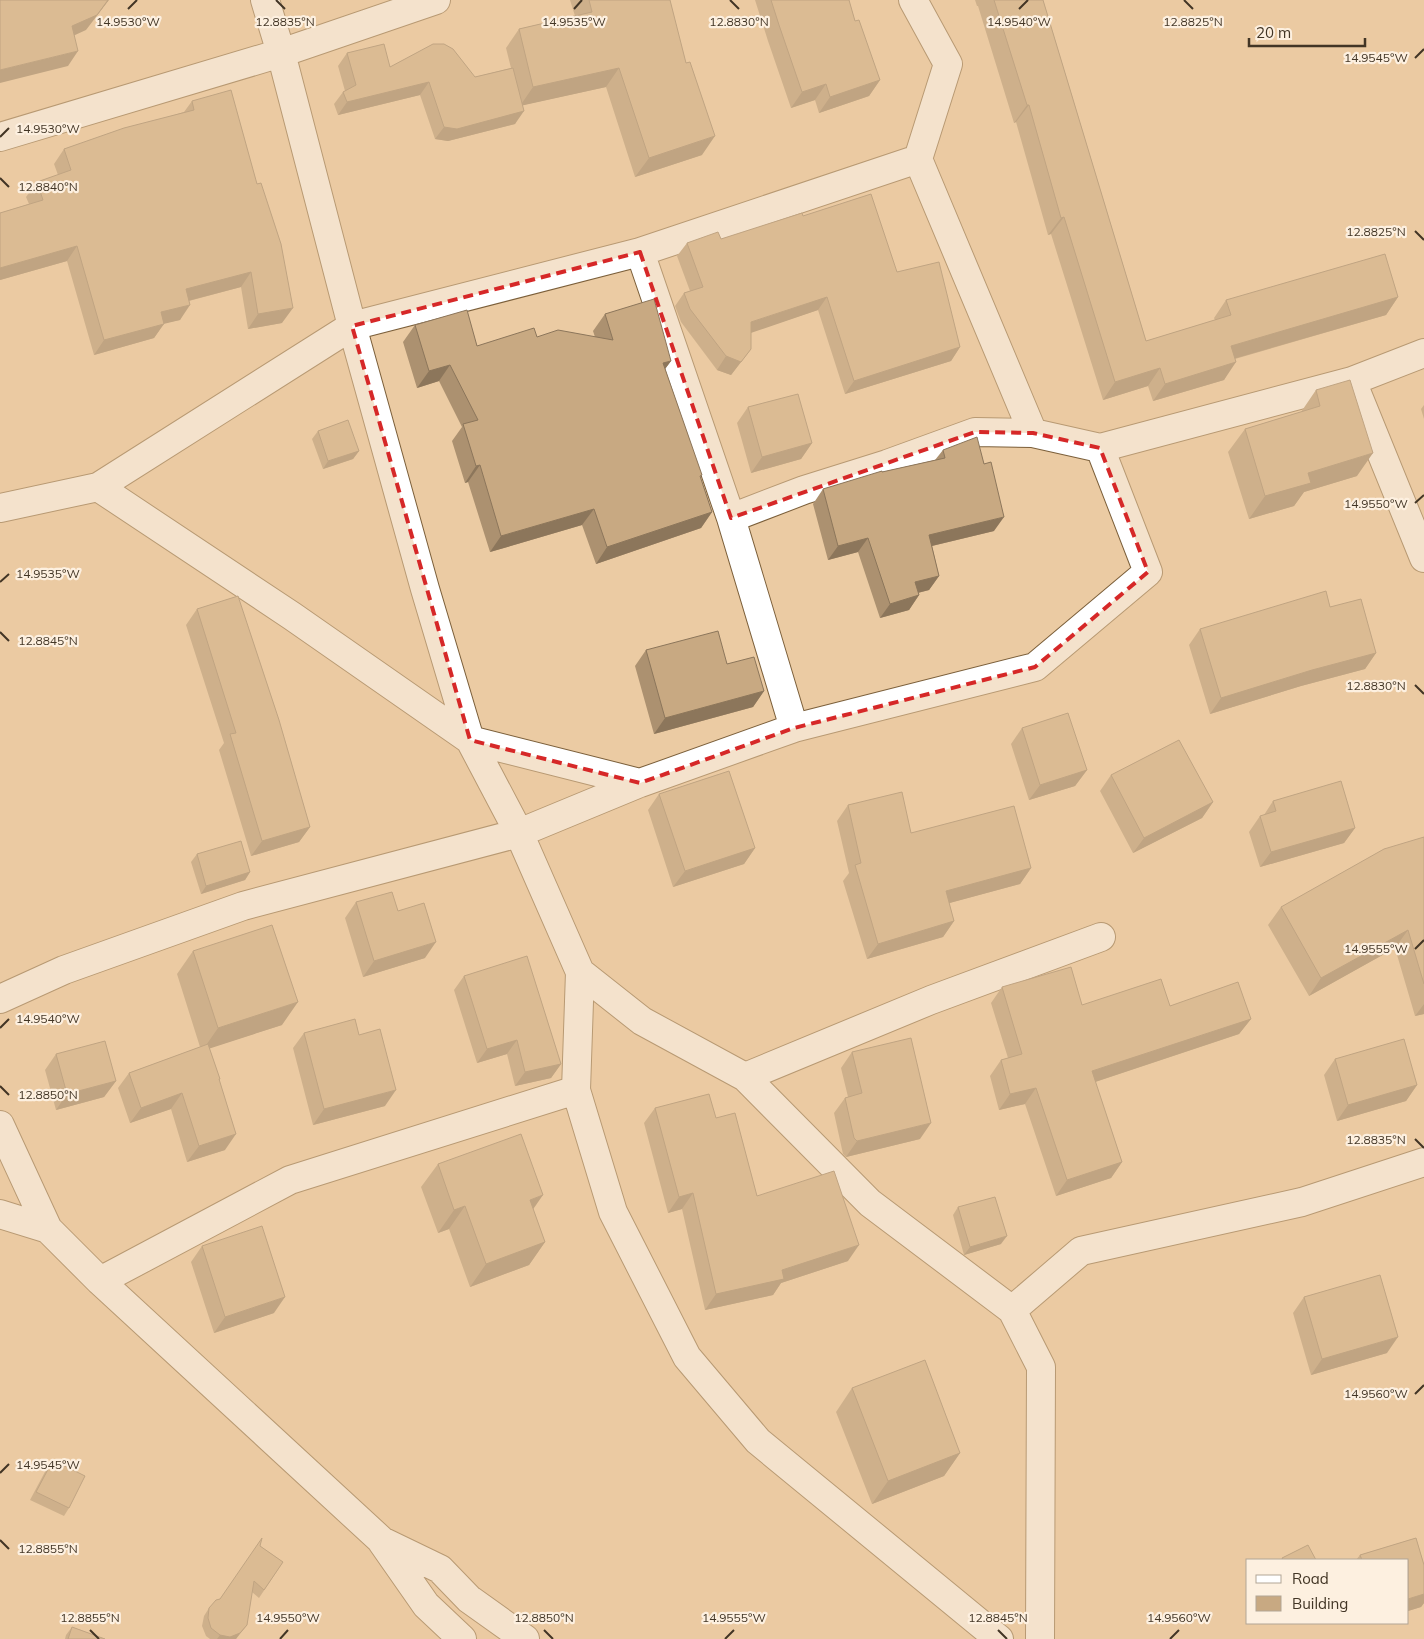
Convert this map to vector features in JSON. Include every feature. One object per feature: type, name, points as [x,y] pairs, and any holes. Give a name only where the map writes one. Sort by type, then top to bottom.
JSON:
[{"type":"street","points":[[264,0],[281,53],[352,326],[424,589],[470,740],[519,833],[580,972],[576,1090],[613,1212],[687,1357],[758,1441],[999,1639]]},
{"type":"street","points":[[0,137],[281,53],[436,0]]},
{"type":"street","points":[[913,0],[948,64],[918,159],[1032,434]]},
{"type":"street","points":[[0,508],[98,487],[352,326],[640,252],[918,159]]},
{"type":"street","points":[[640,252],[731,518],[794,728]]},
{"type":"street","points":[[731,518],[804,490],[887,464],[975,432],[1032,434],[1100,448],[1352,381],[1424,353]]},
{"type":"street","points":[[1352,381],[1424,558]]},
{"type":"street","points":[[0,1000],[64,970],[242,906],[519,833],[640,784],[794,728],[1035,667],[1148,572],[1100,448]]},
{"type":"street","points":[[98,487],[292,616],[470,740],[640,784]]},
{"type":"street","points":[[745,1077],[931,1000],[1101,937]]},
{"type":"street","points":[[580,972],[642,1021],[745,1077],[870,1204],[1012,1310],[1041,1367],[1040,1639]]},
{"type":"street","points":[[100,1281],[290,1180],[576,1090]]},
{"type":"street","points":[[0,1125],[48,1229],[100,1281],[382,1541],[426,1605],[462,1639]]},
{"type":"street","points":[[1012,1310],[1081,1251],[1302,1202],[1424,1162]]},
{"type":"street","points":[[0,1214],[48,1229]]},
{"type":"street","points":[[382,1541],[440,1569],[469,1599],[525,1639]]},
{"type":"highlighted area","points":[[640,252],[731,518],[975,432],[1033,433],[1100,448],[1148,572],[1035,667],[794,728],[640,783],[470,740],[352,326]]},
{"type":"building","points":[[0,0],[108,0],[97,15],[72,26],[78,51],[0,70]]},
{"type":"building","points":[[589,0],[670,0],[686,63],[690,62],[715,136],[649,158],[619,68],[533,87],[519,29],[592,12]]},
{"type":"building","points":[[771,0],[849,0],[855,21],[859,20],[880,80],[830,97],[826,84],[802,92]]},
{"type":"building","points":[[994,0],[1043,0],[1146,341],[1231,315],[1226,300],[1385,254],[1398,297],[1231,346],[1236,362],[1165,384],[1160,368],[1115,382],[1064,217],[1061,218],[1029,105],[1027,105]]},
{"type":"building","points":[[384,44],[390,67],[433,44],[444,44],[453,49],[475,77],[513,68],[524,111],[457,129],[444,127],[429,82],[347,102],[343,92],[356,85],[347,53]]},
{"type":"building","points":[[231,90],[257,184],[261,183],[281,244],[293,308],[258,314],[251,272],[186,289],[190,305],[161,312],[164,324],[104,340],[77,246],[0,268],[0,213],[43,200],[37,182],[71,170],[64,149],[124,128],[194,110],[192,101]]},
{"type":"building","points":[[871,194],[897,272],[939,262],[960,347],[854,381],[827,297],[751,322],[751,349],[741,362],[726,356],[690,309],[684,293],[703,287],[687,243],[718,232],[721,239],[802,213],[803,216]]},
{"type":"building","points":[[654,299],[671,361],[663,363],[702,475],[700,476],[712,512],[607,547],[594,509],[501,536],[480,465],[476,466],[463,424],[478,420],[450,365],[429,371],[415,325],[467,310],[477,346],[534,328],[537,337],[558,330],[613,340],[605,314]]},
{"type":"building","points":[[1350,380],[1373,453],[1308,473],[1311,483],[1265,496],[1245,429],[1320,406],[1316,390]]},
{"type":"building","points":[[798,394],[812,443],[762,457],[748,407]]},
{"type":"building","points":[[348,420],[359,451],[328,461],[318,431]]},
{"type":"building","points":[[977,437],[984,464],[991,462],[1004,517],[929,535],[939,576],[915,582],[919,595],[890,604],[868,538],[838,546],[823,489],[882,471],[945,458],[943,450]]},
{"type":"building","points":[[1326,591],[1330,607],[1361,599],[1376,653],[1312,670],[1221,698],[1200,629]]},
{"type":"building","points":[[238,596],[279,720],[310,827],[262,841],[230,734],[236,733],[197,609]]},
{"type":"building","points":[[718,631],[727,664],[754,657],[764,691],[665,718],[646,650]]},
{"type":"building","points":[[1068,713],[1087,770],[1040,785],[1022,728]]},
{"type":"building","points":[[1179,740],[1213,802],[1144,838],[1111,775]]},
{"type":"building","points":[[729,771],[755,848],[685,871],[659,794]]},
{"type":"building","points":[[1341,781],[1355,828],[1271,852],[1260,816],[1276,811],[1273,801]]},
{"type":"building","points":[[902,792],[911,833],[1014,806],[1031,868],[946,891],[954,921],[878,944],[855,865],[861,863],[848,805]]},
{"type":"building","points":[[1424,837],[1424,984],[1408,930],[1321,978],[1281,907],[1384,849]]},
{"type":"building","points":[[241,841],[250,872],[206,886],[197,854]]},
{"type":"building","points":[[392,892],[398,911],[424,903],[436,942],[374,961],[356,902]]},
{"type":"building","points":[[272,925],[298,1002],[218,1028],[193,951]]},
{"type":"building","points":[[527,956],[561,1064],[525,1072],[517,1040],[487,1049],[464,976]]},
{"type":"building","points":[[1071,967],[1082,1005],[1161,979],[1170,1006],[1238,982],[1251,1019],[1092,1071],[1122,1162],[1067,1180],[1036,1088],[1010,1094],[1001,1060],[1022,1054],[1002,987]]},
{"type":"building","points":[[355,1019],[359,1035],[380,1029],[396,1090],[324,1109],[304,1033]]},
{"type":"building","points":[[911,1038],[931,1123],[857,1141],[854,1138],[845,1098],[862,1093],[852,1052]]},
{"type":"building","points":[[1404,1039],[1417,1085],[1348,1105],[1335,1059]]},
{"type":"building","points":[[105,1041],[116,1081],[67,1094],[56,1054]]},
{"type":"building","points":[[208,1044],[236,1134],[199,1146],[182,1093],[141,1108],[129,1073]]},
{"type":"building","points":[[709,1094],[716,1118],[735,1113],[757,1196],[834,1171],[859,1245],[782,1270],[784,1279],[716,1294],[693,1193],[679,1197],[655,1108]]},
{"type":"building","points":[[521,1134],[543,1195],[530,1200],[545,1242],[486,1264],[465,1206],[454,1210],[438,1164]]},
{"type":"building","points":[[995,1197],[1007,1236],[970,1247],[958,1207]]},
{"type":"building","points":[[262,1226],[285,1297],[225,1317],[202,1246]]},
{"type":"building","points":[[1380,1275],[1398,1337],[1322,1359],[1304,1297]]},
{"type":"building","points":[[925,1360],[960,1453],[888,1481],[852,1388]]},
{"type":"building","points":[[53,1460],[85,1476],[69,1508],[36,1492]]},
{"type":"building","points":[[262,1538],[260,1546],[283,1562],[264,1590],[254,1581],[247,1625],[240,1633],[230,1637],[220,1635],[211,1628],[208,1618],[209,1608],[216,1600],[220,1599]]},
{"type":"building","points":[[1416,1538],[1424,1565],[1424,1594],[1409,1599],[1409,1559],[1362,1559],[1360,1555]]},
{"type":"building","points":[[1308,1545],[1315,1559],[1282,1559]]},
{"type":"building","points":[[72,1627],[105,1639],[68,1639]]}]
